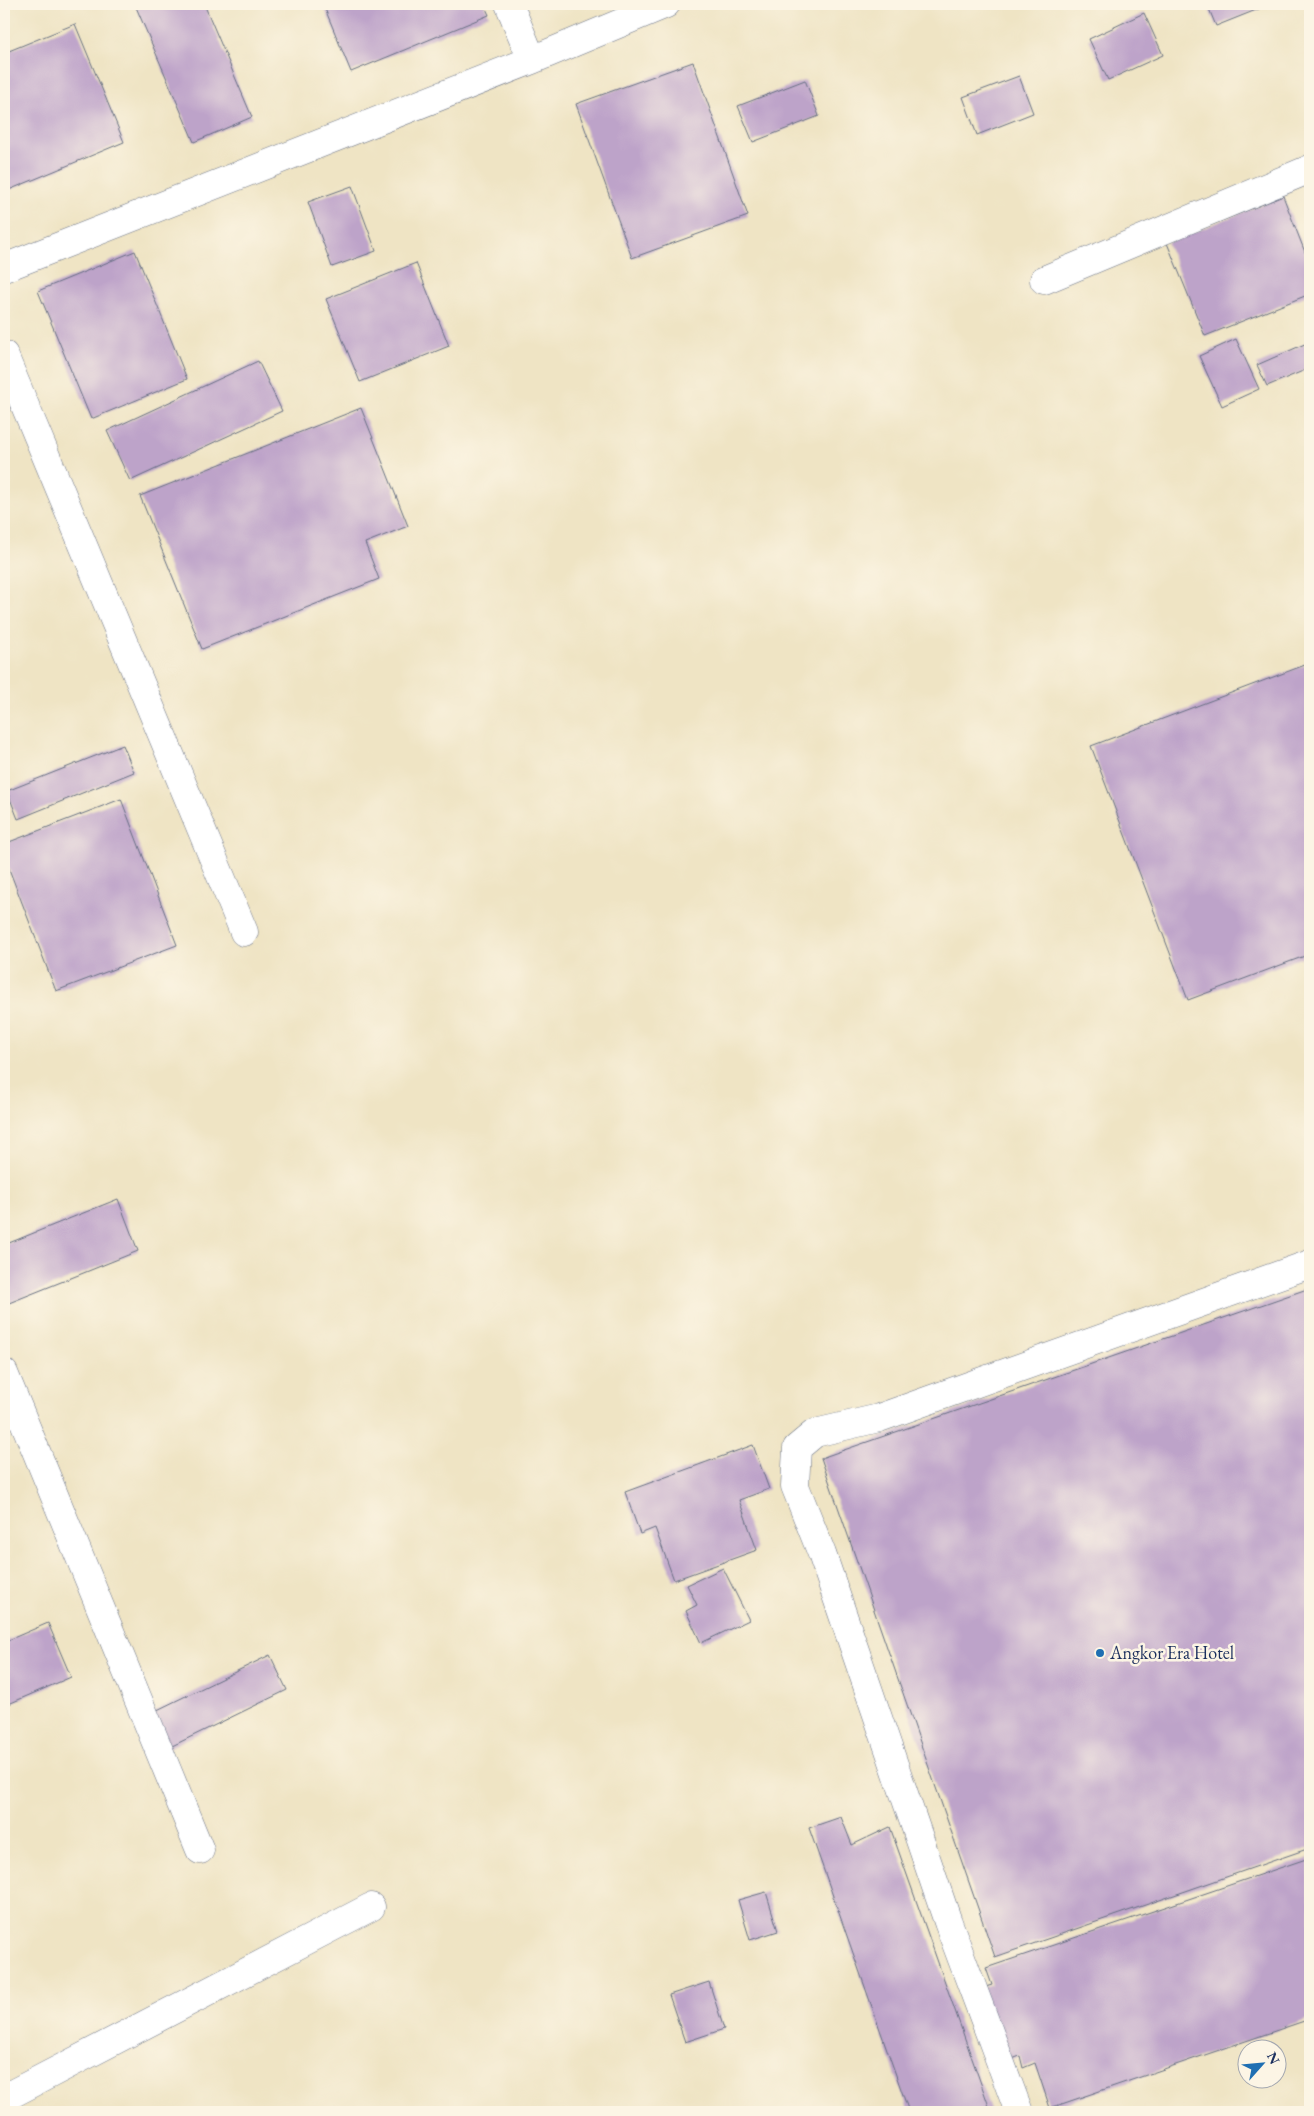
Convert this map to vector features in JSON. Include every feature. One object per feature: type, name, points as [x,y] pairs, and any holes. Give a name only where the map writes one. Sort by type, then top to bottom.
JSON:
[{"type":"street","points":[[509,4],[532,60]]},
{"type":"street","points":[[4,268],[532,60],[666,4]]},
{"type":"street","points":[[1044,280],[1310,169]]},
{"type":"street","points":[[4,355],[244,932]]},
{"type":"street","points":[[1019,2112],[948,1922],[822,1554],[795,1486],[797,1448],[815,1433],[879,1418],[1310,1264]]},
{"type":"street","points":[[4,1373],[200,1850]]},
{"type":"street","points":[[4,2098],[371,1907]]},
{"type":"building","points":[[142,4],[204,4],[252,117],[194,142],[136,7]]},
{"type":"building","points":[[323,4],[484,4],[489,15],[351,72]]},
{"type":"building","points":[[1207,4],[1271,4],[1216,26]]},
{"type":"building","points":[[1144,13],[1163,55],[1108,80],[1089,39]]},
{"type":"building","points":[[75,24],[124,142],[4,192],[4,53]]},
{"type":"building","points":[[693,62],[748,216],[632,258],[576,104]]},
{"type":"building","points":[[1019,76],[1033,113],[977,135],[963,97]]},
{"type":"building","points":[[805,80],[819,116],[753,142],[738,106]]},
{"type":"building","points":[[352,186],[376,251],[332,267],[308,202]]},
{"type":"building","points":[[1283,196],[1310,265],[1310,294],[1205,336],[1167,243]]},
{"type":"building","points":[[135,251],[187,379],[91,419],[38,291]]},
{"type":"building","points":[[416,263],[449,346],[360,382],[326,299]]},
{"type":"building","points":[[1236,339],[1259,389],[1222,406],[1199,356]]},
{"type":"building","points":[[1307,343],[1310,350],[1310,368],[1267,386],[1257,365]]},
{"type":"building","points":[[258,361],[282,411],[130,481],[107,431]]},
{"type":"building","points":[[361,408],[408,526],[365,543],[379,579],[202,649],[140,496]]},
{"type":"building","points":[[1305,665],[1310,679],[1310,954],[1188,1000],[1091,746]]},
{"type":"building","points":[[123,745],[134,772],[18,819],[7,791]]},
{"type":"building","points":[[121,799],[177,945],[56,991],[4,856],[4,844]]},
{"type":"building","points":[[118,1199],[138,1251],[4,1305],[4,1245]]},
{"type":"building","name":"Angkor Era Hotel","points":[[1310,1288],[1310,1848],[995,1957],[821,1458]]},
{"type":"building","points":[[753,1445],[769,1489],[739,1500],[757,1550],[674,1580],[655,1528],[640,1534],[625,1492]]},
{"type":"building","points":[[723,1568],[749,1620],[701,1643],[686,1611],[697,1605],[687,1585]]},
{"type":"building","points":[[48,1623],[71,1677],[4,1706],[4,1642]]},
{"type":"building","points":[[270,1655],[287,1690],[168,1748],[151,1713]]},
{"type":"building","points":[[841,1817],[852,1845],[890,1827],[991,2112],[909,2112],[809,1828]]},
{"type":"building","points":[[1309,1858],[1310,2019],[1254,2038],[1236,2038],[1236,2044],[1050,2108],[1035,2063],[1023,2068],[1020,2056],[1004,2062],[979,1989],[992,1985],[986,1968]]},
{"type":"building","points":[[766,1892],[778,1931],[750,1940],[738,1900]]},
{"type":"building","points":[[709,1982],[724,2029],[685,2042],[669,1995]]},
{"type":"place","name":"Angkor Era Hotel","points":[[1100,1653]]}]
